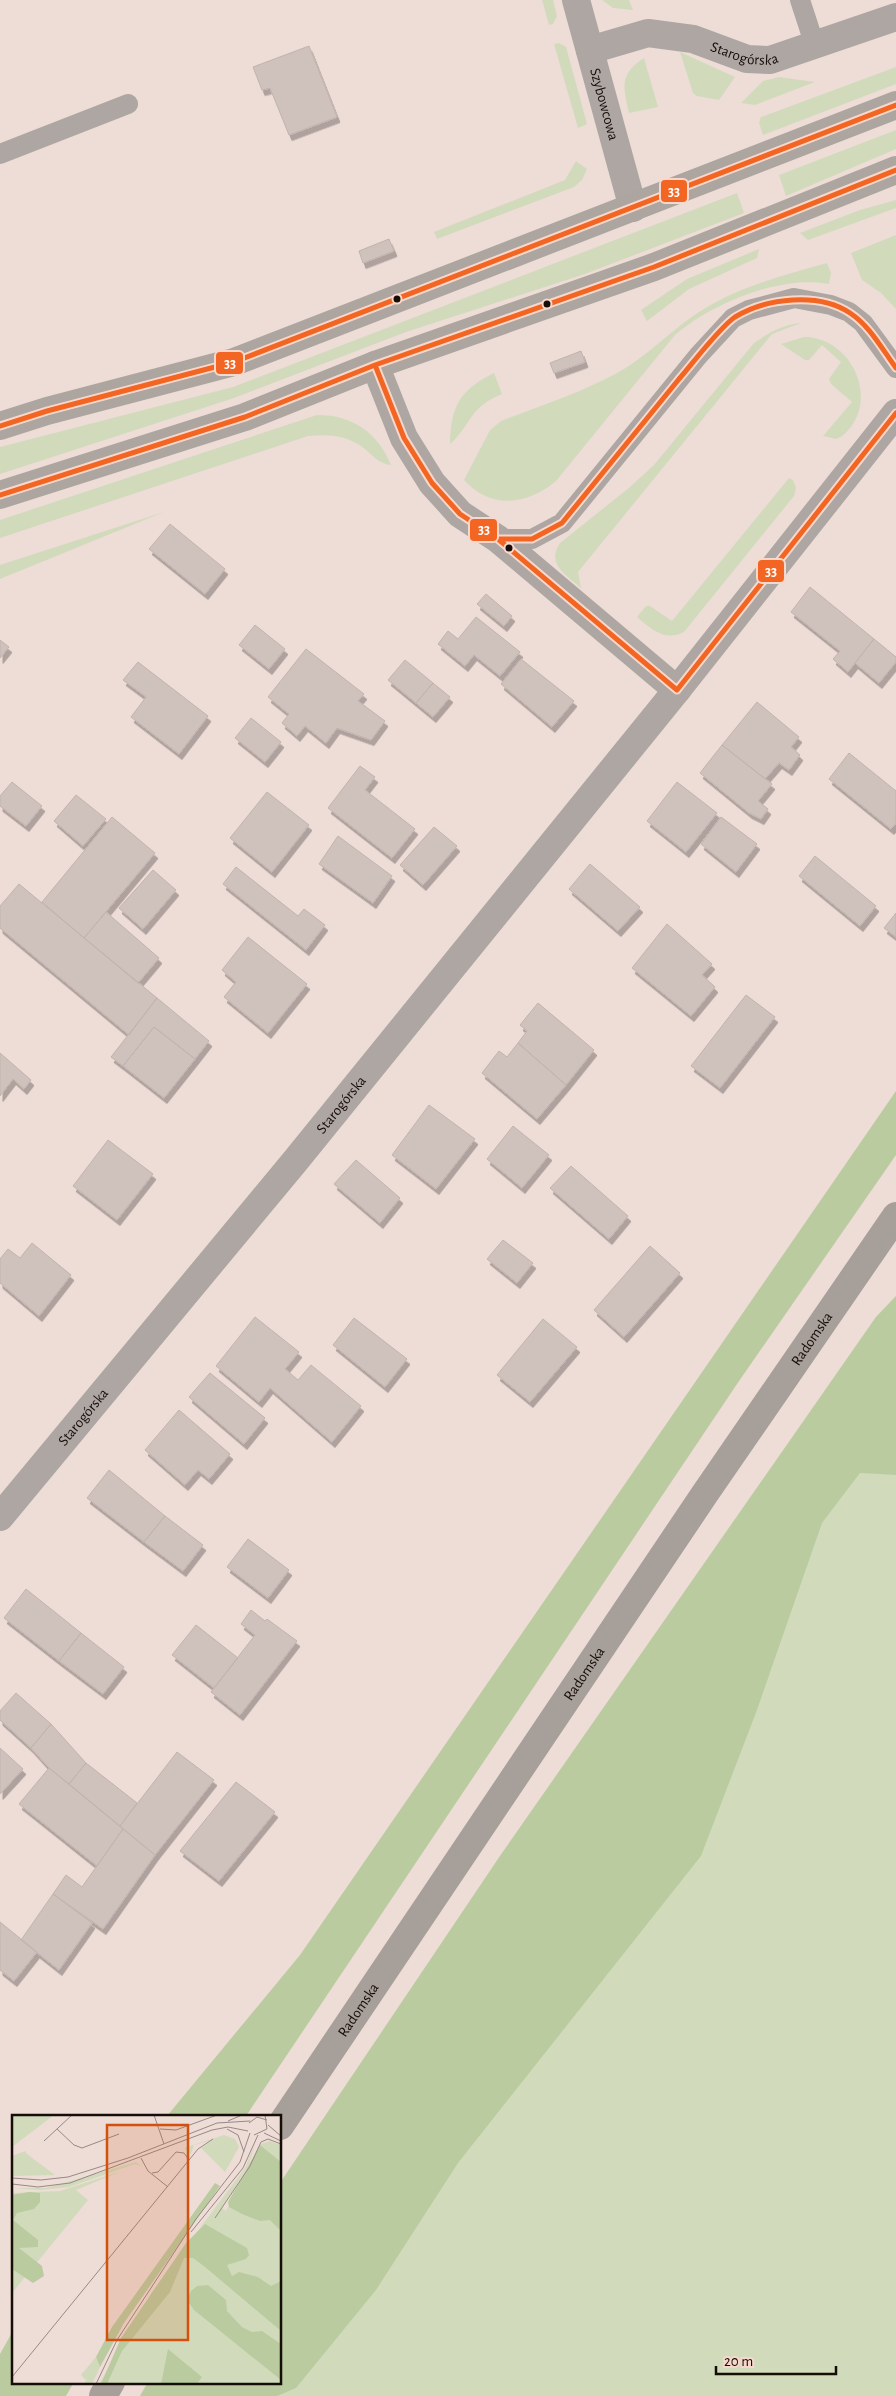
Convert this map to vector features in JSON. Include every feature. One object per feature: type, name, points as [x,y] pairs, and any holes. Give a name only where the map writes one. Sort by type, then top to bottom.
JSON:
[{"type":"main road","points":[[0,426],[47,411],[234,362],[896,105]]},
{"type":"main road","points":[[0,495],[245,417],[375,365],[654,267],[896,170]]},
{"type":"main road","name":"Radomska","points":[[281,2125],[699,1503],[895,1221]]},
{"type":"main road","points":[[103,2396],[110,2384]]},
{"type":"street","name":"Szybowcowa","points":[[576,0],[633,208]]},
{"type":"street","name":"Starogórska","points":[[590,50],[648,33],[693,39],[747,59],[770,60],[896,17]]},
{"type":"street","points":[[375,365],[404,438],[432,483],[460,514],[498,539],[677,690]]},
{"type":"street","name":"Starogórska","points":[[0,1517],[296,1160],[677,690],[896,414]]},
{"type":"lane","points":[[800,0],[815,46]]},
{"type":"lane","points":[[0,154],[128,104]]},
{"type":"lane","points":[[498,539],[532,538],[562,523],[698,356],[733,318],[749,310],[794,298],[831,305],[850,312],[863,323],[896,368]]},
{"type":"green space","points":[[542,0],[553,0],[557,16],[553,24],[549,25]]},
{"type":"green space","points":[[602,0],[629,0],[633,10],[613,8]]},
{"type":"green space","points":[[559,43],[566,47],[587,124],[578,128],[554,44]]},
{"type":"green space","points":[[680,52],[735,77],[719,100],[697,96],[693,93]]},
{"type":"green space","points":[[644,58],[658,107],[629,113],[625,96],[625,82],[630,70]]},
{"type":"green space","points":[[896,67],[896,84],[763,135],[759,123],[761,117]]},
{"type":"green space","points":[[779,77],[815,82],[755,105],[741,103],[763,81]]},
{"type":"green space","points":[[896,130],[896,149],[786,196],[779,175]]},
{"type":"green space","points":[[576,161],[587,169],[582,180],[574,187],[437,239],[434,232],[565,180]]},
{"type":"green space","points":[[737,193],[744,213],[585,274],[406,332],[234,398],[0,474],[0,447],[233,387]]},
{"type":"green space","points":[[896,200],[896,208],[808,240],[800,233],[860,210]]},
{"type":"green space","points":[[896,235],[896,309],[881,293],[862,280],[851,253]]},
{"type":"green space","points":[[759,249],[757,258],[689,289],[647,321],[641,310],[687,279]]},
{"type":"green space","points":[[827,263],[831,273],[829,284],[810,282],[789,284],[748,294],[708,312],[675,335],[556,481],[545,489],[521,499],[497,500],[475,490],[464,480],[490,430],[501,421],[574,393],[617,373],[637,360],[683,323],[724,298],[758,284]]},
{"type":"green space","points":[[801,323],[772,334],[578,572],[581,588],[564,574],[555,557],[560,543],[630,487],[654,465],[754,343],[776,330],[788,325]]},
{"type":"green space","points":[[804,337],[820,339],[834,346],[854,368],[859,383],[861,398],[858,413],[851,427],[843,436],[836,439],[823,436],[852,402],[831,384],[829,379],[841,362],[822,345],[809,360],[805,360],[781,344]]},
{"type":"green space","points":[[494,373],[502,394],[491,399],[477,410],[450,444],[455,409],[460,400],[473,386]]},
{"type":"green space","points":[[317,415],[342,418],[363,428],[379,444],[391,465],[378,460],[355,442],[342,437],[329,435],[308,436],[0,538],[0,520]]},
{"type":"green space","points":[[789,478],[793,480],[796,488],[794,496],[684,632],[671,636],[664,635],[653,630],[637,617],[646,606],[650,606],[672,621]]},
{"type":"green space","points":[[164,512],[0,579],[0,565]]},
{"type":"green space","points":[[896,1091],[896,1155],[739,1381],[247,2115],[168,2115],[300,1955]]},
{"type":"green space","points":[[896,1296],[896,2396],[140,2396],[147,2384],[281,2384],[281,2182],[500,1856],[876,1317]]},
{"type":"green space","points":[[896,1296],[896,1475],[860,1473],[822,1523],[757,1710],[701,1856],[458,2163],[376,2290],[296,2388],[277,2396],[140,2396],[147,2384],[281,2384],[281,2182],[500,1856],[876,1317]]},
{"type":"green space","points":[[12,2333],[12,2384],[73,2384],[66,2396],[0,2396],[0,2354]]},
{"type":"building","points":[[309,46],[337,117],[289,135],[270,88],[262,90],[253,67]]},
{"type":"building","points":[[389,239],[394,251],[363,263],[359,251]]},
{"type":"building","points":[[581,351],[585,362],[554,373],[550,363]]},
{"type":"building","points":[[170,524],[225,569],[205,594],[149,549]]},
{"type":"building","points":[[810,587],[874,639],[848,672],[833,659],[840,651],[791,612]]},
{"type":"building","points":[[486,594],[512,616],[504,626],[477,604]]},
{"type":"building","points":[[476,617],[520,652],[500,676],[474,655],[465,666],[438,644],[448,631],[458,639]]},
{"type":"building","points":[[255,625],[285,649],[269,669],[239,645]]},
{"type":"building","points":[[874,639],[896,657],[896,662],[879,683],[855,663]]},
{"type":"building","points":[[0,640],[9,647],[0,658]]},
{"type":"building","points":[[306,649],[364,694],[358,701],[385,721],[371,740],[337,728],[326,743],[305,726],[297,736],[282,723],[289,714],[268,697]]},
{"type":"building","points":[[521,659],[574,701],[552,727],[501,684]]},
{"type":"building","points":[[405,660],[433,683],[416,703],[388,680]]},
{"type":"building","points":[[138,662],[208,716],[179,754],[131,717],[146,697],[123,680]]},
{"type":"building","points":[[433,683],[450,697],[433,717],[416,703]]},
{"type":"building","points":[[757,702],[799,737],[791,747],[800,755],[789,770],[779,763],[765,779],[722,745]]},
{"type":"building","points":[[251,718],[281,742],[265,762],[235,738]]},
{"type":"building","points":[[722,745],[772,784],[758,801],[768,809],[761,819],[749,813],[700,773]]},
{"type":"building","points":[[849,753],[896,791],[896,823],[891,829],[829,779]]},
{"type":"building","points":[[360,766],[375,777],[365,790],[415,829],[392,858],[328,808]]},
{"type":"building","points":[[12,782],[42,806],[26,826],[0,806],[0,796]]},
{"type":"building","points":[[677,782],[717,813],[686,852],[647,821]]},
{"type":"building","points":[[267,792],[309,825],[272,872],[230,838]]},
{"type":"building","points":[[76,795],[106,819],[83,846],[54,821]]},
{"type":"building","points":[[112,817],[155,853],[84,938],[42,902]]},
{"type":"building","points":[[721,817],[757,844],[736,872],[701,844]]},
{"type":"building","points":[[434,827],[457,846],[423,885],[400,865]]},
{"type":"building","points":[[338,836],[392,876],[373,903],[319,864]]},
{"type":"building","points":[[815,856],[876,906],[860,926],[799,876]]},
{"type":"building","points":[[590,864],[640,907],[618,931],[569,889]]},
{"type":"building","points":[[236,867],[298,916],[304,909],[325,925],[306,950],[223,884]]},
{"type":"building","points":[[153,870],[176,890],[143,929],[119,908]]},
{"type":"building","points":[[19,884],[157,998],[129,1035],[0,928],[0,906]]},
{"type":"building","points":[[106,912],[159,958],[138,983],[84,938]]},
{"type":"building","points":[[896,913],[896,937],[884,928]]},
{"type":"building","points":[[667,924],[712,964],[702,975],[715,987],[691,1016],[632,968]]},
{"type":"building","points":[[248,937],[307,984],[268,1033],[224,997],[236,982],[222,970]]},
{"type":"building","points":[[746,995],[775,1017],[720,1088],[691,1066]]},
{"type":"building","points":[[157,998],[209,1041],[195,1059],[154,1027],[123,1066],[111,1057]]},
{"type":"building","points":[[538,1003],[594,1050],[566,1085],[518,1043],[527,1031],[520,1025]]},
{"type":"building","points":[[154,1027],[195,1059],[164,1098],[123,1066]]},
{"type":"building","points":[[518,1043],[566,1085],[537,1119],[482,1073],[499,1051],[507,1057]]},
{"type":"building","points":[[0,1053],[31,1080],[24,1089],[13,1079],[0,1096]]},
{"type":"building","points":[[429,1105],[475,1139],[436,1189],[392,1155]]},
{"type":"building","points":[[513,1126],[549,1155],[522,1188],[487,1159]]},
{"type":"building","points":[[108,1140],[153,1174],[117,1220],[73,1186]]},
{"type":"building","points":[[356,1160],[400,1198],[380,1223],[334,1184]]},
{"type":"building","points":[[571,1166],[628,1216],[609,1239],[550,1188]]},
{"type":"building","points":[[503,1240],[533,1263],[517,1283],[487,1259]]},
{"type":"building","points":[[32,1243],[71,1275],[39,1316],[0,1283],[0,1259],[8,1249],[20,1258]]},
{"type":"building","points":[[650,1246],[680,1273],[624,1337],[594,1310]]},
{"type":"building","points":[[255,1317],[299,1352],[285,1369],[298,1380],[311,1365],[361,1406],[332,1442],[270,1388],[259,1402],[216,1366]]},
{"type":"building","points":[[354,1318],[407,1359],[385,1387],[333,1345]]},
{"type":"building","points":[[543,1319],[577,1347],[530,1402],[497,1375]]},
{"type":"building","points":[[210,1373],[265,1418],[244,1444],[189,1397]]},
{"type":"building","points":[[179,1410],[230,1454],[209,1479],[198,1470],[185,1485],[145,1450]]},
{"type":"building","points":[[109,1470],[165,1516],[144,1542],[87,1498]]},
{"type":"building","points":[[165,1516],[203,1545],[183,1571],[144,1542]]},
{"type":"building","points":[[248,1539],[289,1570],[268,1598],[227,1567]]},
{"type":"building","points":[[26,1589],[81,1633],[59,1661],[4,1618]]},
{"type":"building","points":[[251,1610],[297,1641],[240,1715],[211,1692],[255,1635],[241,1624]]},
{"type":"building","points":[[196,1625],[238,1658],[214,1688],[172,1655]]},
{"type":"building","points":[[81,1633],[124,1667],[103,1694],[59,1661]]},
{"type":"building","points":[[16,1693],[51,1724],[31,1748],[0,1720],[0,1711]]},
{"type":"building","points":[[51,1724],[86,1763],[69,1784],[49,1768],[31,1748]]},
{"type":"building","points":[[0,1748],[23,1769],[0,1794]]},
{"type":"building","points":[[177,1752],[214,1780],[155,1855],[120,1826]]},
{"type":"building","points":[[86,1763],[137,1803],[120,1826],[69,1784]]},
{"type":"building","points":[[49,1768],[123,1829],[97,1866],[19,1804]]},
{"type":"building","points":[[236,1782],[275,1812],[219,1881],[180,1851]]},
{"type":"building","points":[[123,1829],[155,1855],[103,1929],[53,1894],[66,1875],[82,1887]]},
{"type":"building","points":[[53,1894],[92,1923],[59,1970],[21,1940]]},
{"type":"building","points":[[0,1922],[37,1952],[14,1981],[0,1970]]},
{"type":"transit line","name":"33","points":[[0,426],[47,411],[234,362],[896,105]]},
{"type":"transit line","name":"33","points":[[0,495],[245,417],[375,365],[654,267],[896,170]]},
{"type":"transit line","name":"33","points":[[498,539],[532,539],[562,523],[714,337],[735,317],[748,311],[762,305],[792,300],[808,300],[837,306],[864,324],[896,368]]},
{"type":"transit line","name":"33","points":[[375,365],[404,438],[432,483],[460,514],[498,539],[677,690],[896,413]]}]
